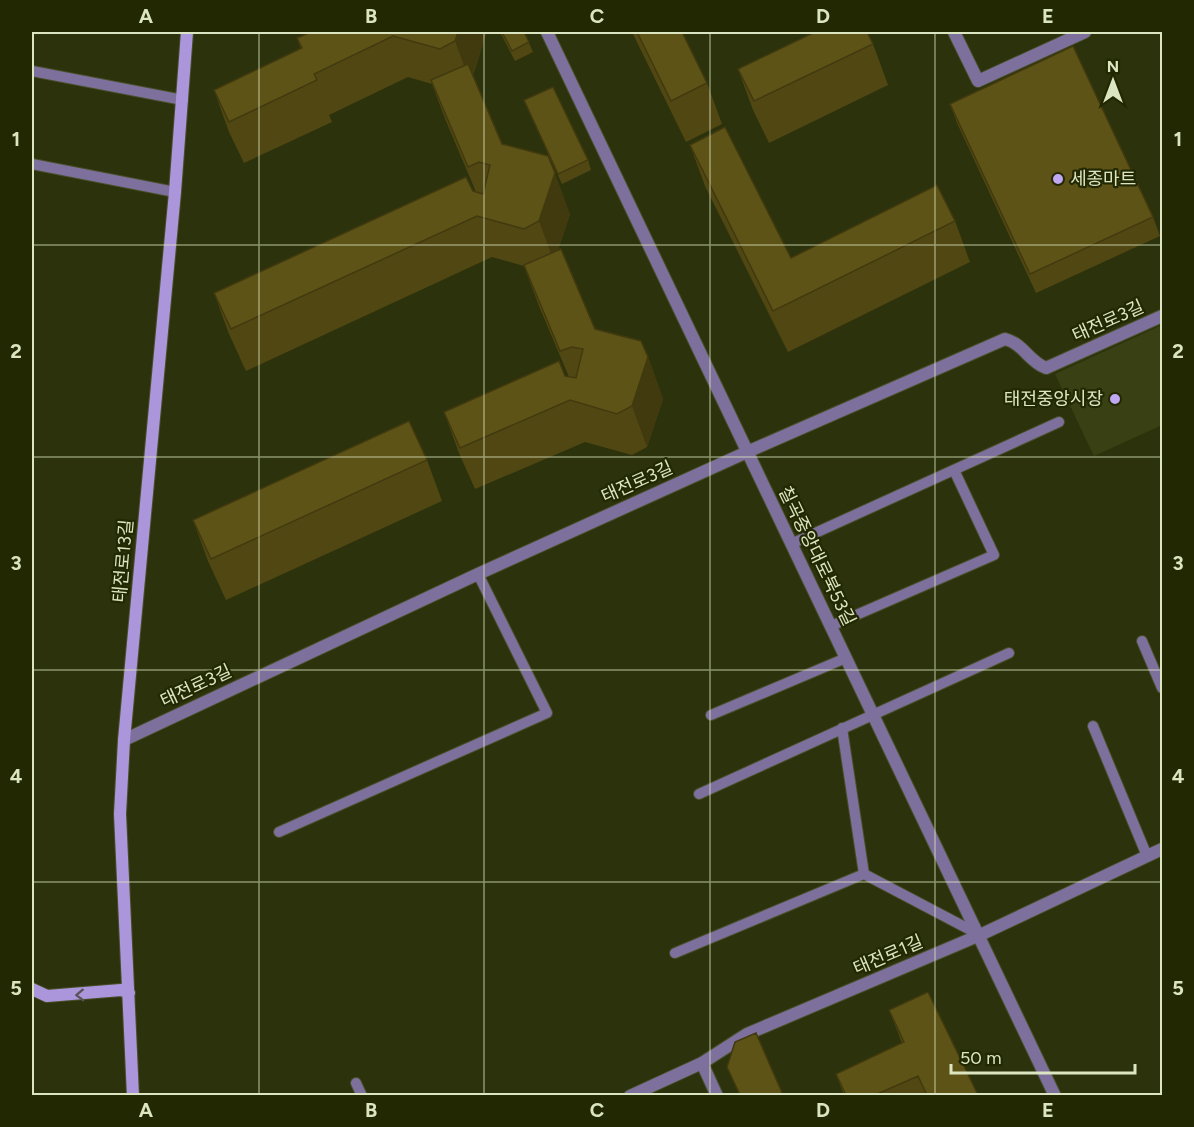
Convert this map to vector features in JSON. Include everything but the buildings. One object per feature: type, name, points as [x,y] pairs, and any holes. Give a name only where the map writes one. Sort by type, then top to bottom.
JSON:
[{"type":"main road","name":"태전로13길","points":[[133,1095],[120,814],[124,740],[175,192],[187,32]]},
{"type":"main road","points":[[32,989],[47,996],[121,990],[129,993]]},
{"type":"street","name":"칠곡중앙대로북53길","points":[[547,32],[1055,1095]]},
{"type":"street","points":[[954,32],[978,81],[1079,33]]},
{"type":"street","name":"태전로3길","points":[[124,740],[478,574],[747,452],[1005,339],[1017,342],[1036,364],[1046,368],[1162,316]]},
{"type":"street","name":"태전로1길","points":[[630,1095],[702,1063],[747,1034],[980,935],[1162,849]]},
{"type":"street","points":[[702,1063],[717,1095]]},
{"type":"lane","points":[[32,71],[183,100]]},
{"type":"lane","points":[[32,164],[175,192]]},
{"type":"lane","points":[[791,544],[1059,422]]},
{"type":"lane","points":[[831,626],[994,555],[954,470]]},
{"type":"lane","points":[[279,831],[547,713],[478,574]]},
{"type":"lane","points":[[1142,641],[1162,688]]},
{"type":"lane","points":[[699,794],[1009,653]]},
{"type":"lane","points":[[711,715],[846,658]]},
{"type":"lane","points":[[1093,726],[1147,856]]},
{"type":"lane","points":[[842,728],[864,874]]},
{"type":"lane","points":[[864,874],[980,935]]},
{"type":"lane","points":[[675,953],[864,874]]},
{"type":"lane","points":[[357,1083],[362,1095]]},
{"type":"shaded area","name":"태전중앙시장","points":[[1162,325],[1162,425],[1094,456],[1055,374]]},
{"type":"place","name":"세종마트","points":[[1058,179]]},
{"type":"place","name":"태전중앙시장","points":[[1115,399]]}]
